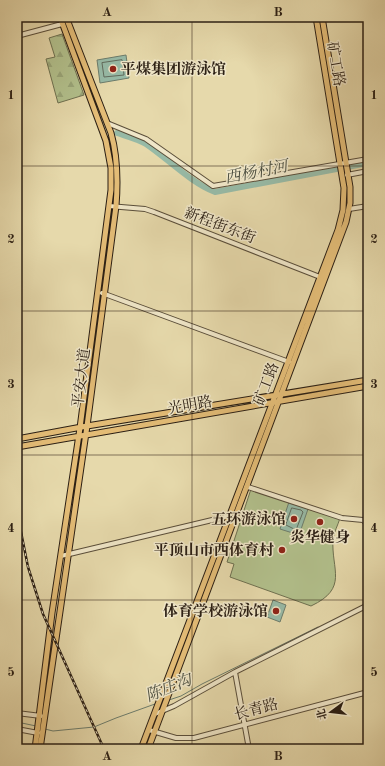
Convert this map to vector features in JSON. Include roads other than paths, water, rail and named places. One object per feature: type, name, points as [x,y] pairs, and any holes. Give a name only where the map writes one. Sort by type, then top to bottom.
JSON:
[{"type":"main road","name":"平安大道","points":[[40,749],[39,717],[79,436],[109,206],[110,168],[106,141],[60,17]]},
{"type":"main road","name":"平安大道","points":[[34,749],[45,718],[86,434],[116,206],[118,178],[114,144],[66,17]]},
{"type":"main road","name":"矿工路","points":[[159,711],[168,695],[248,487],[343,233],[349,209],[350,187],[343,164],[316,17]]},
{"type":"main road","name":"矿工路","points":[[322,17],[343,164]]},
{"type":"main road","name":"矿工路","points":[[148,749],[162,697],[342,215],[345,173]]},
{"type":"main road","name":"光明路","points":[[17,439],[282,393],[368,380]]},
{"type":"main road","name":"光明路","points":[[17,447],[368,386]]},
{"type":"main road","name":"矿工路","points":[[141,749],[152,731]]},
{"type":"street","points":[[17,36],[62,24]]},
{"type":"street","points":[[107,123],[146,138],[213,186],[368,159]]},
{"type":"street","points":[[345,173],[368,171]]},
{"type":"street","name":"新程街东街","points":[[109,206],[145,209],[154,212],[320,277]]},
{"type":"street","points":[[349,209],[368,206]]},
{"type":"street","points":[[98,292],[293,364]]},
{"type":"street","points":[[248,487],[342,518],[363,520],[368,525]]},
{"type":"street","points":[[61,556],[230,516]]},
{"type":"street","points":[[159,711],[174,706],[235,672],[368,605]]},
{"type":"street","points":[[235,672],[246,725],[249,749]]},
{"type":"street","name":"长青路","points":[[152,731],[176,738],[194,738],[368,692]]},
{"type":"street","points":[[17,713],[45,718]]},
{"type":"street","points":[[17,729],[40,731]]},
{"type":"water","name":"平煤集团游泳馆","points":[[126,55],[129,78],[100,83],[97,60]]},
{"type":"water","name":"五环游泳馆","points":[[289,502],[308,509],[299,535],[280,529]]},
{"type":"water","name":"体育学校游泳馆","points":[[273,600],[286,605],[280,622],[267,617]]},
{"type":"waterway","name":"西杨村河","points":[[117,133],[146,144],[188,177],[215,192],[368,163]]},
{"type":"waterway","name":"陈庄沟","points":[[169,700],[181,696],[202,684],[318,627]]},
{"type":"waterway","name":"陈庄沟","points":[[45,729],[53,731],[94,727],[155,704]]},
{"type":"waterway","name":"陈庄沟","points":[[17,722],[36,726]]},
{"type":"railway","points":[[17,512],[28,567],[43,614],[104,749]]},
{"type":"place","name":"平煤集团游泳馆","points":[[113,69]]},
{"type":"place","name":"五环游泳馆","points":[[294,519]]},
{"type":"place","name":"炎华健身","points":[[320,522]]},
{"type":"place","name":"平顶山市西体育村","points":[[282,550]]},
{"type":"place","name":"体育学校游泳馆","points":[[276,611]]}]
